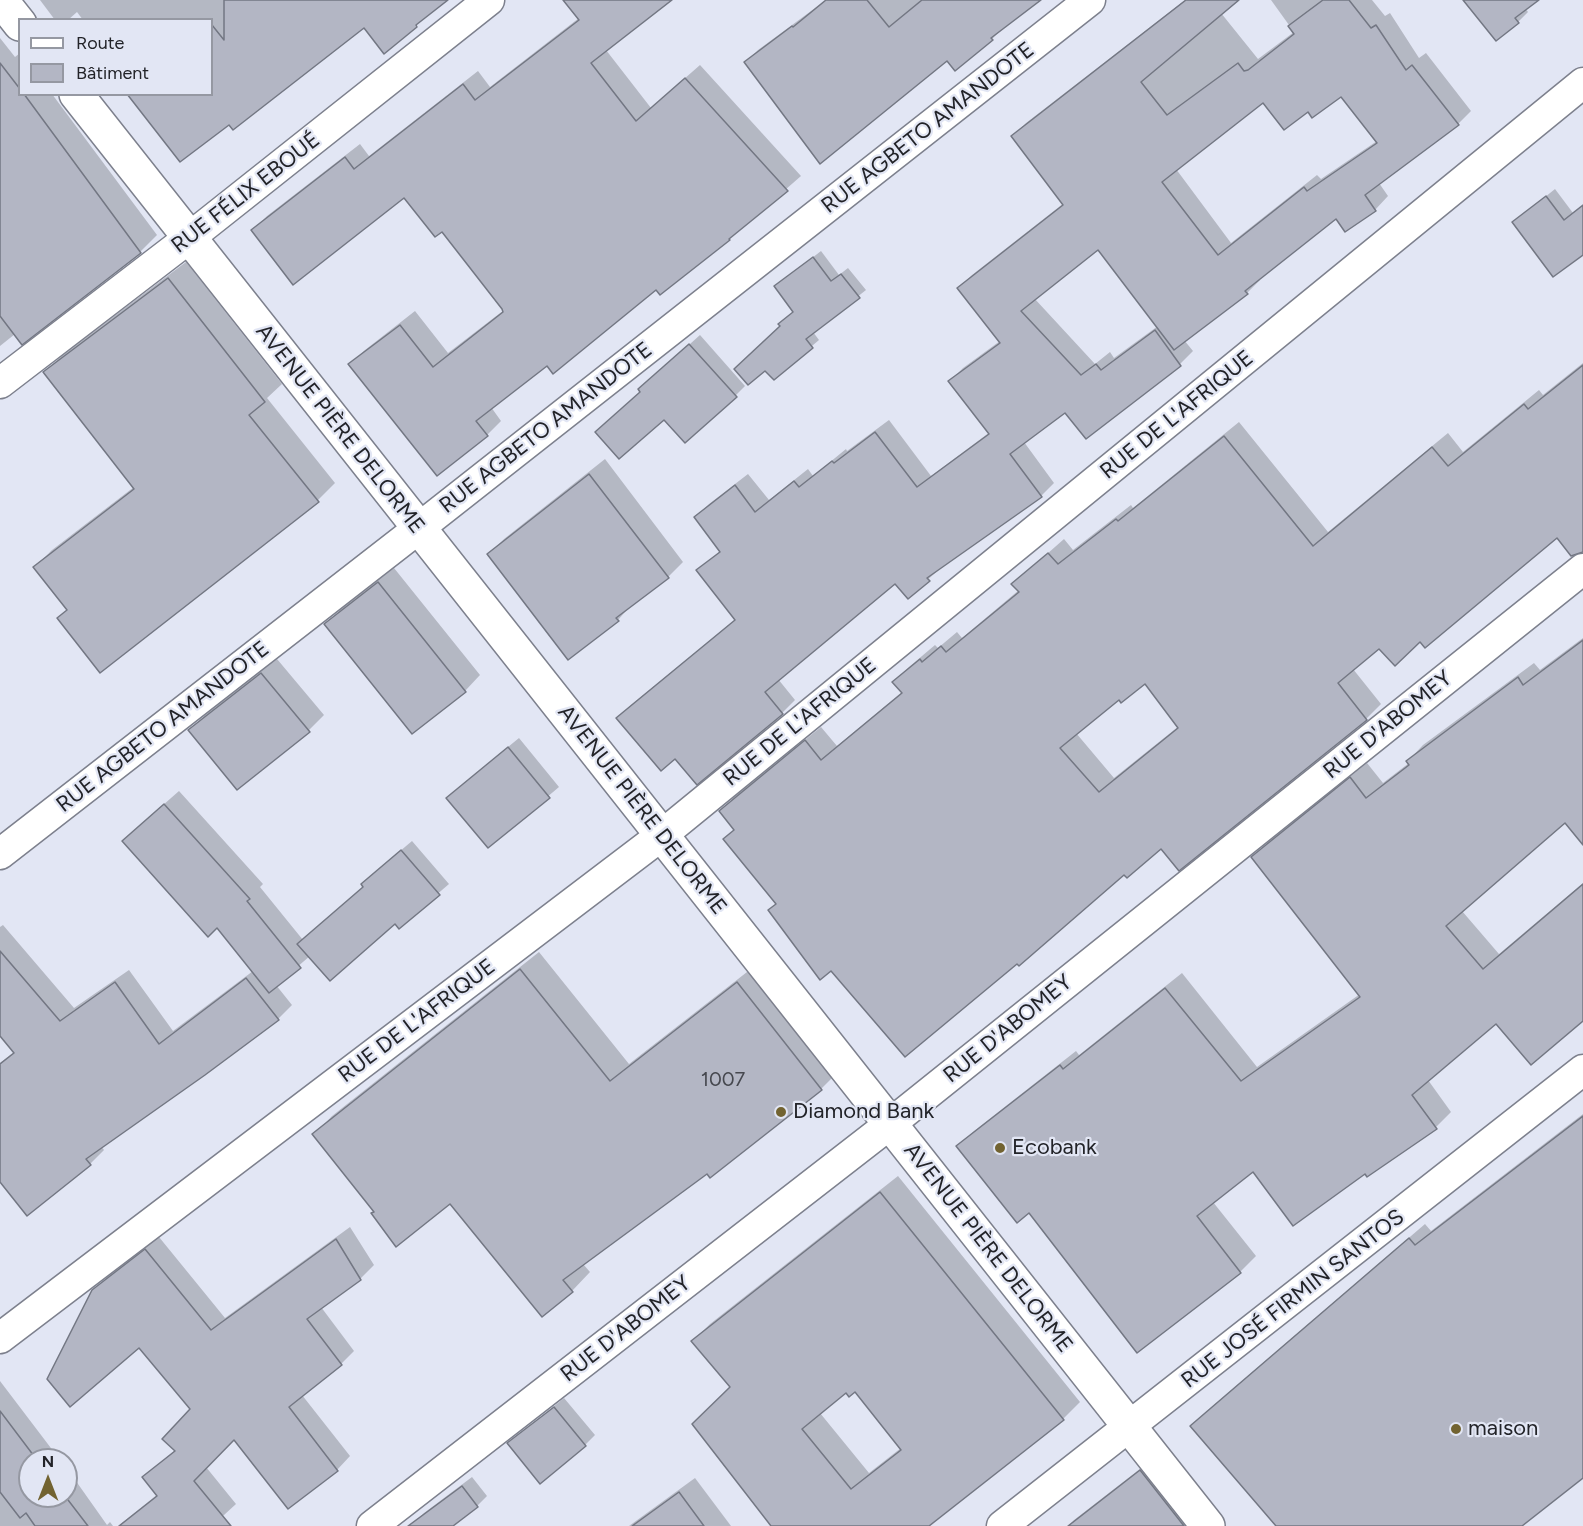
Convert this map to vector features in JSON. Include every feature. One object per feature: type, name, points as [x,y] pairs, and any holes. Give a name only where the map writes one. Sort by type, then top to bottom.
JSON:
[{"type":"main road","points":[[1,0],[18,21]]},
{"type":"main road","name":"AVENUE PIÈRE DELORME","points":[[78,96],[1208,1526]]},
{"type":"street","name":"RUE FÉLIX EBOUÉ","points":[[0,383],[189,238],[489,0]]},
{"type":"street","name":"RUE AGBETO AMANDOTE","points":[[0,854],[1090,0]]},
{"type":"street","name":"RUE DE L'AFRIQUE","points":[[0,1338],[662,835],[1583,83]]},
{"type":"street","name":"RUE D'ABOMEY","points":[[372,1526],[890,1124],[1583,569]]},
{"type":"street","name":"RUE JOSÉ FIRMIN SANTOS","points":[[1002,1526],[1583,1070]]},
{"type":"building","points":[[224,0],[448,0],[384,54],[364,28],[233,130],[229,125],[180,162],[129,96],[213,96],[213,26],[224,40]]},
{"type":"building","points":[[563,0],[672,0],[591,63],[636,121],[685,78],[788,191],[660,295],[656,290],[553,374],[547,366],[476,421],[488,436],[437,476],[348,364],[400,325],[433,367],[503,312],[502,309],[442,232],[435,237],[404,198],[293,285],[251,230],[345,157],[354,169],[463,84],[475,100],[579,20]]},
{"type":"building","points":[[826,0],[867,0],[889,27],[922,0],[1041,0],[991,38],[993,40],[955,71],[947,61],[820,164],[744,62]]},
{"type":"building","points":[[1186,0],[1239,0],[1141,82],[1167,115],[1238,63],[1244,71],[1248,70],[1294,34],[1288,26],[1323,0],[1349,0],[1371,28],[1376,25],[1406,70],[1412,65],[1459,125],[1365,195],[1376,211],[1345,232],[1336,219],[1245,291],[1248,294],[1174,350],[1098,250],[1021,311],[1081,375],[1096,364],[1101,370],[1155,330],[1181,366],[1086,439],[1065,413],[1010,454],[1042,497],[927,578],[930,581],[908,599],[895,584],[765,692],[783,714],[697,785],[675,759],[661,771],[616,718],[735,620],[696,570],[720,552],[694,517],[735,485],[755,512],[794,481],[799,487],[875,432],[917,487],[989,434],[948,381],[1000,343],[957,288],[1063,205],[1011,136]],"holes":[[[1341,97],[1377,143],[1307,191],[1304,187],[1218,255],[1162,182],[1263,103],[1284,130],[1308,112],[1312,118]]]},
{"type":"building","points":[[1463,0],[1539,0],[1515,18],[1519,23],[1496,41]]},
{"type":"building","points":[[0,63],[18,86],[18,96],[25,96],[141,253],[22,345],[0,316]]},
{"type":"building","points":[[1546,196],[1564,220],[1583,205],[1583,255],[1553,277],[1512,222]]},
{"type":"building","points":[[813,257],[831,281],[841,274],[860,298],[806,339],[813,348],[774,380],[765,371],[748,385],[734,369],[793,312],[774,286]]},
{"type":"building","points":[[168,278],[265,402],[249,415],[319,502],[100,673],[57,618],[67,610],[33,567],[134,489],[43,372]]},
{"type":"building","points":[[689,344],[737,397],[685,443],[664,420],[619,459],[595,432],[640,392],[638,389]]},
{"type":"building","points":[[1583,365],[1583,552],[1571,556],[1557,538],[1425,648],[1420,642],[1395,666],[1379,649],[1338,683],[1367,720],[1179,871],[1161,849],[1127,878],[1124,875],[1019,966],[1017,964],[905,1057],[831,971],[820,980],[768,910],[776,904],[723,839],[734,830],[719,811],[805,740],[821,760],[902,693],[892,682],[920,659],[922,662],[941,646],[946,652],[1019,592],[1011,584],[1048,553],[1058,564],[1116,519],[1118,521],[1224,436],[1313,546],[1432,447],[1448,466],[1524,404],[1528,409]],"holes":[[[1145,684],[1178,728],[1099,792],[1060,748],[1119,700],[1121,703]]]},
{"type":"building","points":[[589,474],[669,578],[616,618],[619,621],[568,660],[487,554]]},
{"type":"building","points":[[378,582],[466,692],[412,734],[324,624]]},
{"type":"building","points":[[1583,640],[1583,845],[1565,823],[1446,926],[1483,969],[1583,884],[1583,1021],[1531,1065],[1496,1024],[1412,1095],[1437,1129],[1367,1177],[1365,1174],[1293,1226],[1253,1172],[1197,1216],[1241,1273],[1137,1353],[1029,1213],[1017,1223],[956,1146],[1060,1065],[1063,1069],[1165,988],[1241,1081],[1360,997],[1251,857],[1350,777],[1366,798],[1409,765],[1406,761],[1518,677],[1523,685]]},
{"type":"building","points":[[261,673],[310,732],[237,790],[188,730]]},
{"type":"building","points":[[508,747],[550,798],[488,848],[446,798]]},
{"type":"building","points":[[164,804],[250,899],[247,901],[301,968],[269,993],[217,928],[208,937],[122,841]]},
{"type":"building","points":[[401,850],[440,895],[399,929],[395,924],[330,981],[297,944],[363,887],[361,884]]},
{"type":"building","points":[[0,951],[60,1021],[115,982],[159,1044],[246,978],[279,1020],[86,1159],[91,1165],[27,1216],[0,1182],[0,1064],[14,1053],[0,1036]]},
{"type":"building","points":[[520,969],[610,1081],[737,982],[822,1090],[710,1178],[707,1174],[563,1280],[573,1292],[542,1317],[450,1204],[396,1247],[371,1213],[374,1212],[312,1134]]},
{"type":"building","points":[[1583,1116],[1583,1478],[1522,1526],[1276,1526],[1190,1426],[1409,1238],[1415,1245]]},
{"type":"building","points":[[880,1192],[1064,1420],[929,1526],[771,1526],[692,1424],[730,1387],[691,1341]],"holes":[[[855,1392],[901,1450],[851,1489],[802,1429],[846,1393],[849,1397]]]},
{"type":"building","points":[[336,1239],[361,1280],[307,1319],[342,1365],[289,1407],[338,1471],[288,1509],[234,1440],[194,1481],[231,1526],[119,1526],[157,1496],[142,1477],[175,1451],[162,1439],[190,1409],[139,1348],[70,1407],[47,1379],[92,1290],[145,1249],[211,1330]]},
{"type":"building","points":[[554,1407],[586,1446],[540,1484],[507,1443]]},
{"type":"building","points":[[0,1411],[28,1448],[18,1448],[18,1508],[74,1508],[88,1526],[35,1526],[26,1513],[20,1518],[0,1492]]},
{"type":"building","points":[[1140,1470],[1184,1526],[1068,1526]]},
{"type":"building","points":[[462,1486],[478,1507],[453,1526],[408,1526]]},
{"type":"building","points":[[679,1492],[704,1526],[632,1526]]},
{"type":"place","name":"Diamond Bank","points":[[781,1112]]},
{"type":"place","name":"Ecobank","points":[[1000,1148]]},
{"type":"place","name":"maison","points":[[1456,1429]]}]
